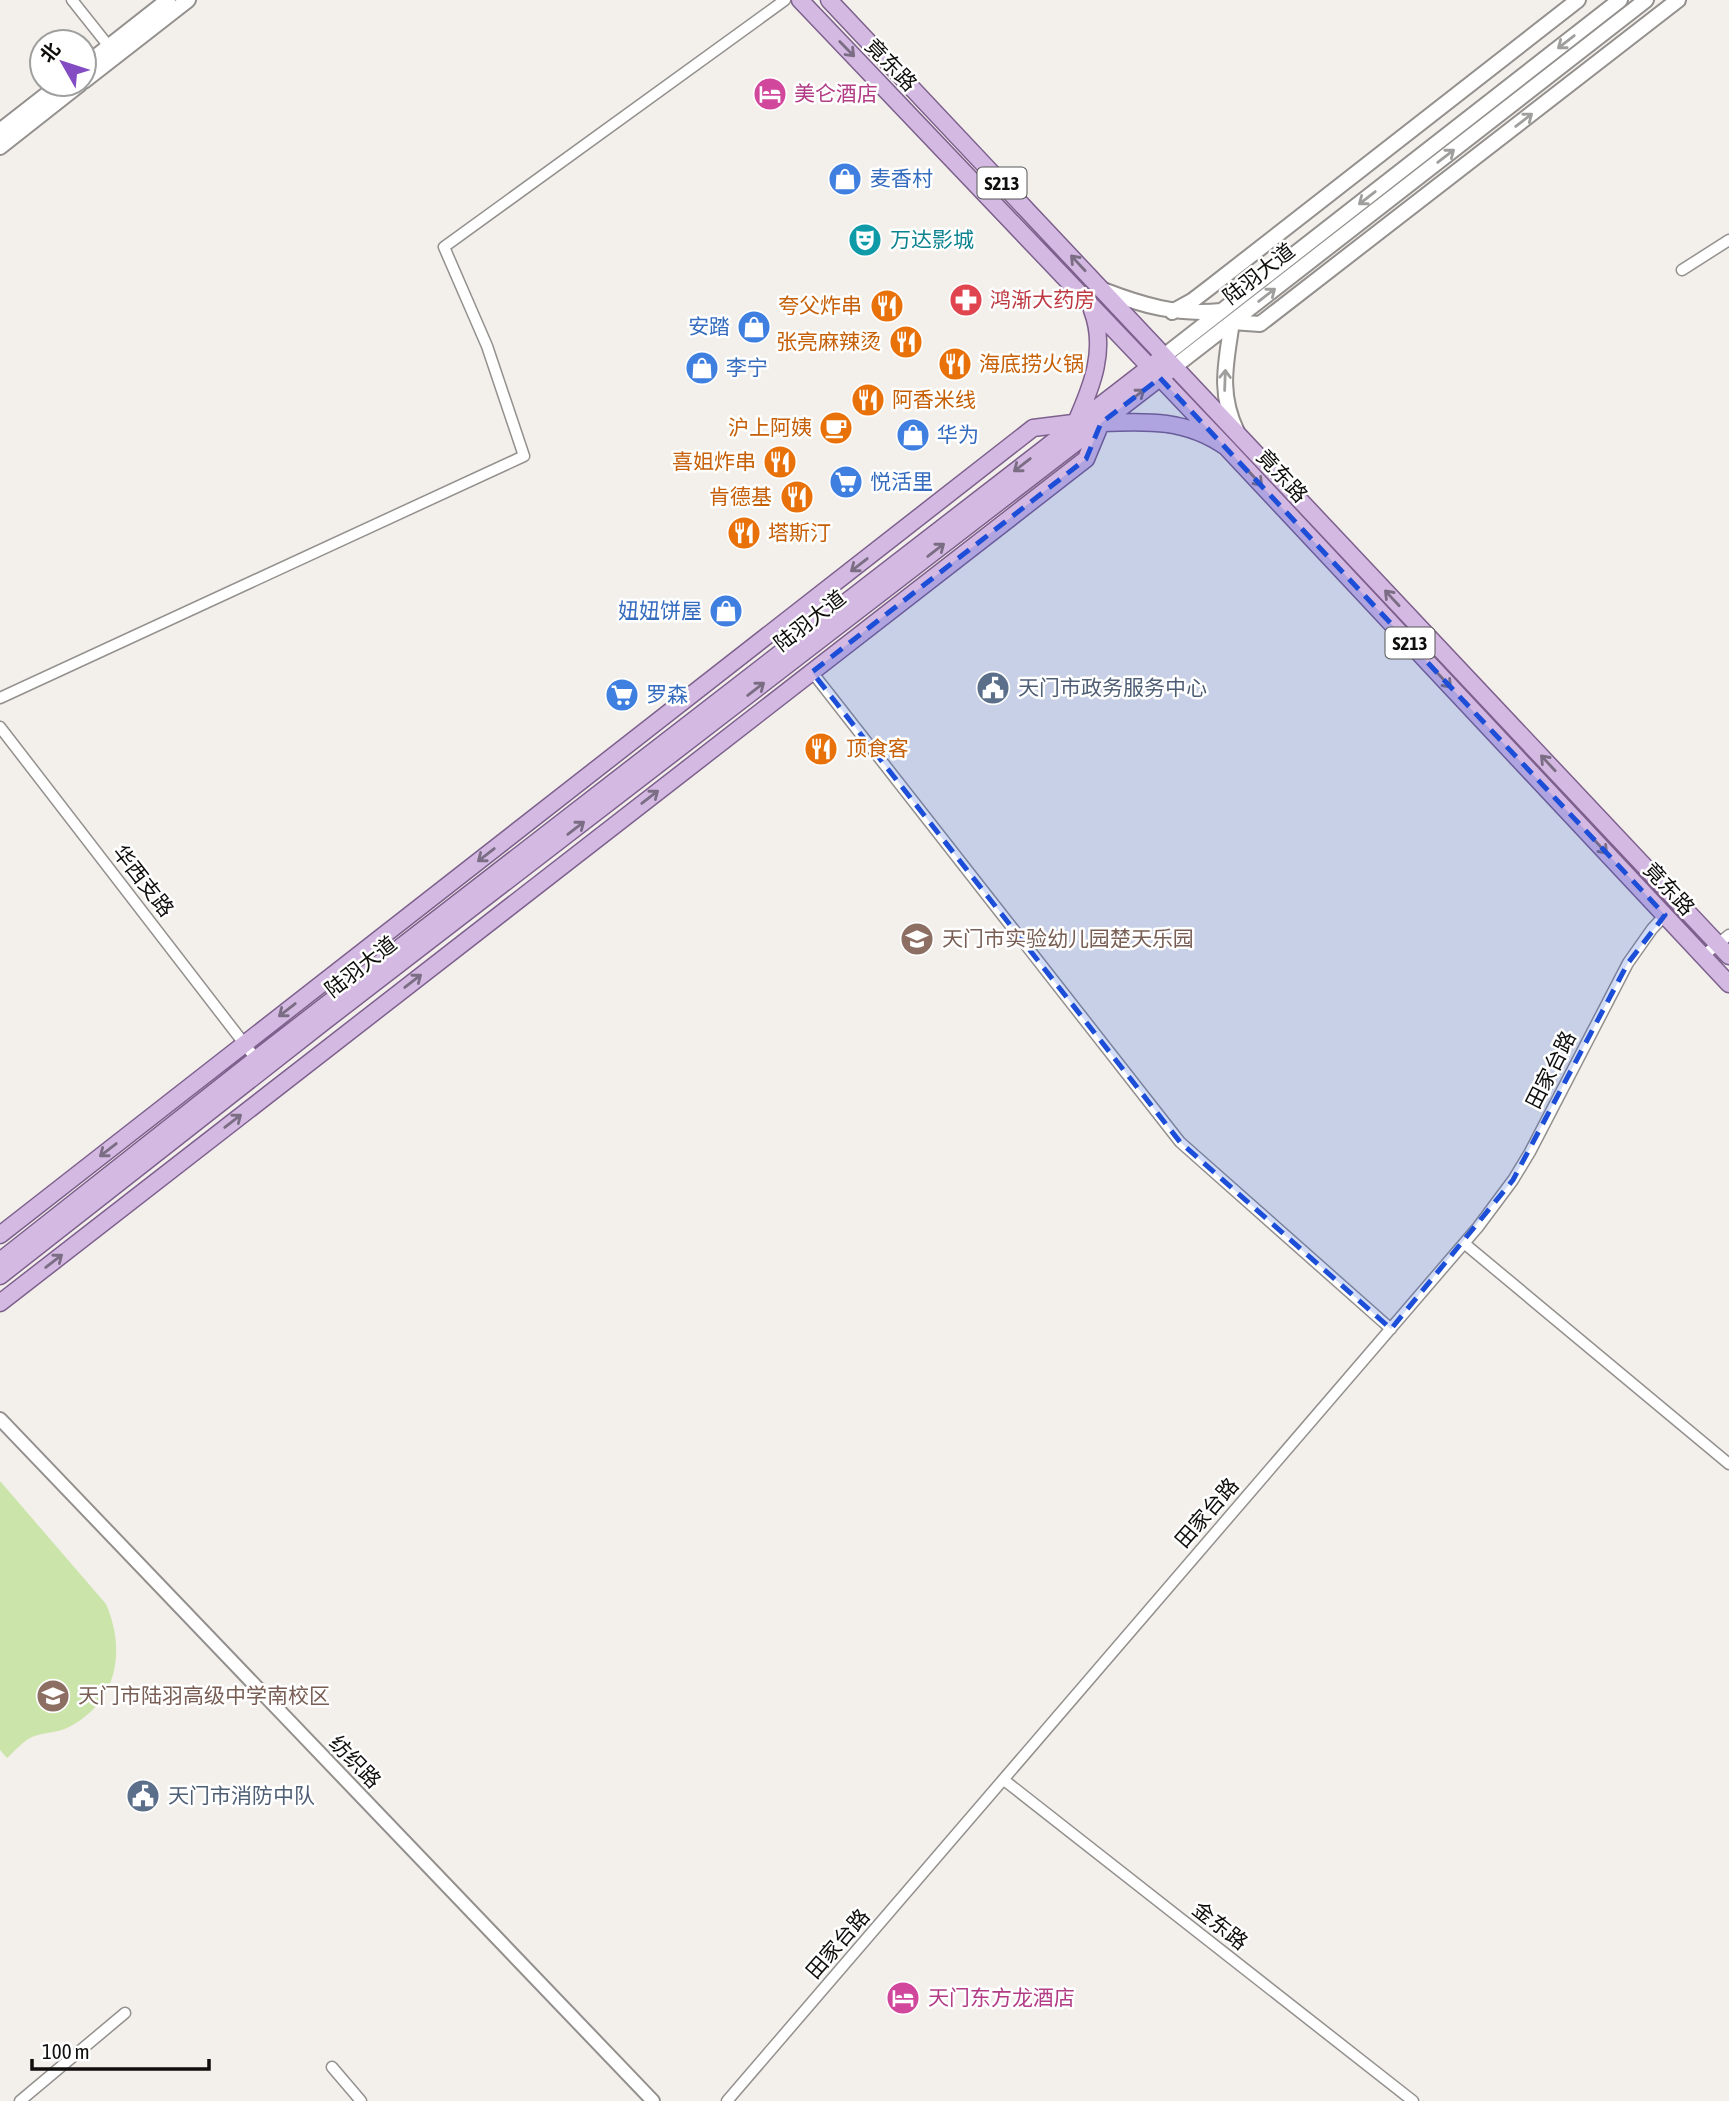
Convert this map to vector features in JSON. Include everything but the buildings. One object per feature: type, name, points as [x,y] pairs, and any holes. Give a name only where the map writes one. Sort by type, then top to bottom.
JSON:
[{"type":"main road","points":[[98,65],[168,0]]},
{"type":"main road","points":[[98,58],[188,0]]},
{"type":"main road","name":"竟东路","points":[[800,0],[1226,447],[1729,984]]},
{"type":"main road","name":"竟东路","points":[[829,0],[1239,436],[1725,945]]},
{"type":"main road","points":[[1172,312],[1201,295],[1578,0]]},
{"type":"main road","name":"陆羽大道","points":[[0,1261],[1076,423],[1169,362],[1619,0]]},
{"type":"main road","name":"陆羽大道","points":[[1227,316],[1646,0]]},
{"type":"main road","points":[[1103,290],[1172,312],[1227,316],[1260,324],[1678,0]]},
{"type":"main road","points":[[0,131],[43,98]]},
{"type":"main road","points":[[0,146],[62,98]]},
{"type":"main road","points":[[0,1235],[1034,429],[1076,423],[1092,387],[1098,357],[1098,325],[1090,304]]},
{"type":"main road","points":[[1227,316],[1223,386],[1229,412],[1239,436]]},
{"type":"main road","name":"陆羽大道","points":[[0,1276],[336,1013],[1101,423],[1154,373]]},
{"type":"main road","points":[[0,1303],[1086,459],[1101,423],[1144,421],[1180,426],[1209,435],[1226,447]]},
{"type":"street","points":[[72,0],[112,51]]},
{"type":"street","points":[[0,698],[524,456],[487,346],[444,247],[785,0]]},
{"type":"street","points":[[1682,270],[1729,240]]},
{"type":"street","points":[[812,672],[1180,1142],[1391,1329]]},
{"type":"street","name":"华西支路","points":[[0,727],[256,1059]]},
{"type":"street","name":"田家台路","points":[[727,2101],[1465,1244],[1513,1180],[1628,963],[1665,915]]},
{"type":"street","points":[[1703,956],[1725,945]]},
{"type":"street","points":[[1465,1244],[1729,1464]]},
{"type":"street","name":"纺织路","points":[[0,1419],[653,2101]]},
{"type":"street","name":"金东路","points":[[1004,1780],[1413,2101]]},
{"type":"street","points":[[20,2101],[125,2013]]},
{"type":"street","points":[[332,2067],[361,2101]]},
{"type":"highlighted area","points":[[1160,378],[1665,915],[1628,963],[1513,1180],[1391,1329],[1180,1142],[812,672],[1086,459],[1101,423]]},
{"type":"green space","name":"天门市陆羽高级中学南校区","points":[[0,1481],[106,1604],[116,1639],[113,1673],[108,1689],[98,1704],[69,1727],[29,1739],[7,1758],[0,1750]]},
{"type":"place","name":"美仑酒店","points":[[770,94]]},
{"type":"place","name":"麦香村","points":[[845,179]]},
{"type":"place","name":"万达影城","points":[[865,240]]},
{"type":"place","name":"鸿渐大药房","points":[[966,300]]},
{"type":"place","name":"夸父炸串","points":[[887,306]]},
{"type":"place","name":"安踏","points":[[754,327]]},
{"type":"place","name":"张亮麻辣烫","points":[[906,342]]},
{"type":"place","name":"海底捞火锅","points":[[955,364]]},
{"type":"place","name":"李宁","points":[[702,368]]},
{"type":"place","name":"阿香米线","points":[[868,400]]},
{"type":"place","name":"沪上阿姨","points":[[836,428]]},
{"type":"place","name":"华为","points":[[913,435]]},
{"type":"place","name":"喜姐炸串","points":[[780,462]]},
{"type":"place","name":"悦活里","points":[[846,482]]},
{"type":"place","name":"肯德基","points":[[797,497]]},
{"type":"place","name":"塔斯汀","points":[[744,533]]},
{"type":"place","name":"妞妞饼屋","points":[[726,611]]},
{"type":"place","name":"天门市政务服务中心","points":[[993,688]]},
{"type":"place","name":"罗森","points":[[622,695]]},
{"type":"place","name":"顶食客","points":[[821,749]]},
{"type":"place","name":"天门市实验幼儿园楚天乐园","points":[[917,939]]},
{"type":"place","name":"天门市陆羽高级中学南校区","points":[[53,1696]]},
{"type":"place","name":"天门市消防中队","points":[[143,1796]]},
{"type":"place","name":"天门东方龙酒店","points":[[903,1998]]}]
